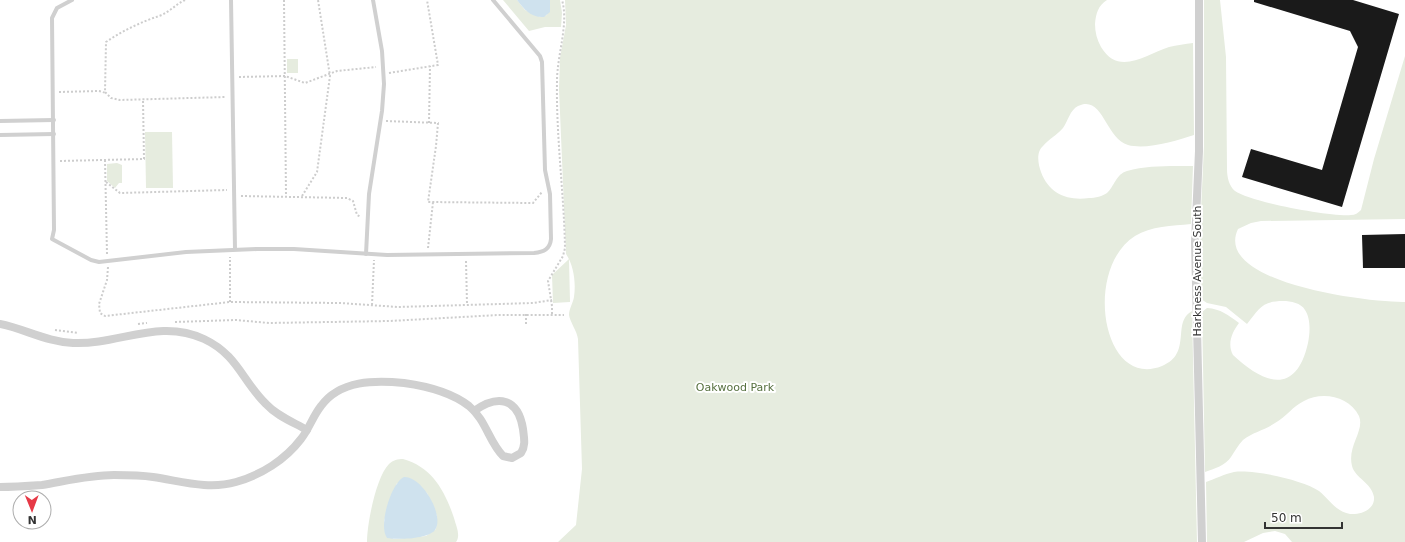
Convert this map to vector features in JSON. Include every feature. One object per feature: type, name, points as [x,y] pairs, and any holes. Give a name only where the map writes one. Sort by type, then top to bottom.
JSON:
[{"type":"street","name":"Harkness Avenue South","points":[[1198,0],[1199,146],[1195,242],[1202,542]]},
{"type":"street","points":[[0,324],[42,338],[73,343],[109,341],[157,330],[178,331],[195,336],[214,344],[230,357],[271,409],[307,430]]},
{"type":"street","points":[[0,487],[33,486],[86,477],[112,475],[145,476],[194,485],[229,484],[254,476],[276,463],[296,446],[318,410],[329,397],[346,387],[366,383],[398,383],[428,388],[460,400],[474,411],[486,426],[501,454],[510,458],[521,453],[525,442],[522,421],[513,406],[506,402],[495,402],[485,404],[474,411]]},
{"type":"lane","points":[[72,0],[57,8],[53,16],[53,241],[91,260],[108,261],[186,252],[233,249],[294,249],[374,255],[534,253],[545,250],[550,244],[551,239],[549,189],[545,173],[542,60],[493,0]]},
{"type":"lane","points":[[232,0],[234,190],[233,249]]},
{"type":"lane","points":[[366,254],[371,180],[381,121],[384,74],[373,0]]},
{"type":"lane","points":[[0,121],[54,120]]},
{"type":"lane","points":[[0,135],[54,134]]},
{"type":"path","points":[[107,94],[105,89],[106,42],[153,17],[176,7],[179,3],[185,0]]},
{"type":"path","points":[[284,0],[286,196]]},
{"type":"path","points":[[302,196],[317,172],[330,72],[318,0]]},
{"type":"path","points":[[384,74],[438,65],[427,0]]},
{"type":"path","points":[[552,314],[552,300],[548,288],[548,281],[563,256],[565,248],[557,83],[558,58],[564,25],[562,0]]},
{"type":"path","points":[[233,77],[285,76],[305,83],[330,72],[383,66]]},
{"type":"path","points":[[429,123],[430,66]]},
{"type":"path","points":[[54,92],[99,91],[116,100],[233,97]]},
{"type":"path","points":[[54,161],[144,159],[143,100]]},
{"type":"path","points":[[381,121],[438,123],[428,202],[533,203],[541,193],[549,189]]},
{"type":"path","points":[[105,160],[108,280],[98,307],[99,312],[103,315],[230,302],[372,305],[398,307],[533,303],[552,300]]},
{"type":"path","points":[[106,182],[120,193],[234,190]]},
{"type":"path","points":[[234,196],[302,196],[349,199],[354,203],[357,215],[368,217]]},
{"type":"path","points":[[428,255],[432,202]]},
{"type":"path","points":[[230,302],[233,249]]},
{"type":"path","points":[[466,254],[467,304]]},
{"type":"path","points":[[372,305],[374,255]]},
{"type":"path","points":[[526,314],[526,324]]},
{"type":"path","points":[[168,322],[236,320],[269,323],[404,321],[526,314],[564,314]]},
{"type":"path","points":[[132,325],[149,322]]},
{"type":"path","points":[[51,330],[81,333]]},
{"type":"green space","points":[[503,0],[517,0],[525,10],[540,17],[547,15],[550,0],[560,0],[562,13],[561,27],[545,27],[529,31]]},
{"type":"green space","name":"Oakwood Park","points":[[565,0],[1107,0],[1098,10],[1095,20],[1095,30],[1101,47],[1108,56],[1116,61],[1133,61],[1169,47],[1193,43],[1194,135],[1152,146],[1128,145],[1120,141],[1114,134],[1099,111],[1093,106],[1086,104],[1078,106],[1073,110],[1063,128],[1039,151],[1038,158],[1044,180],[1054,191],[1067,197],[1081,199],[1094,198],[1107,193],[1120,175],[1127,171],[1152,167],[1193,166],[1191,224],[1155,228],[1135,236],[1119,252],[1109,274],[1105,298],[1106,322],[1113,344],[1125,360],[1141,369],[1162,366],[1177,354],[1180,346],[1183,323],[1186,316],[1192,311],[1197,542],[558,542],[576,525],[582,469],[578,339],[569,315],[574,297],[575,286],[573,269],[566,254],[559,89],[560,58],[566,25]]},
{"type":"green space","points":[[1204,0],[1220,0],[1226,57],[1228,178],[1231,187],[1235,191],[1257,200],[1327,214],[1352,215],[1361,210],[1374,159],[1405,56],[1405,219],[1261,221],[1251,223],[1238,229],[1236,248],[1249,264],[1271,277],[1331,294],[1362,299],[1405,302],[1405,542],[1292,542],[1285,534],[1275,531],[1263,533],[1244,542],[1207,542],[1206,482],[1230,473],[1253,472],[1278,476],[1302,483],[1319,491],[1336,508],[1350,514],[1358,514],[1366,511],[1374,502],[1374,497],[1373,492],[1356,474],[1352,466],[1352,452],[1360,427],[1359,416],[1355,409],[1349,404],[1334,397],[1319,396],[1300,403],[1279,421],[1243,440],[1229,460],[1220,466],[1205,472],[1202,312],[1207,308],[1220,311],[1239,323],[1234,330],[1230,342],[1233,355],[1256,373],[1267,378],[1278,380],[1287,378],[1296,371],[1303,360],[1310,331],[1307,314],[1301,306],[1296,303],[1289,301],[1270,302],[1258,310],[1247,324],[1226,307],[1207,303],[1201,299],[1200,232],[1204,146]]},
{"type":"green space","points":[[287,59],[298,59],[298,73],[287,73]]},
{"type":"green space","points":[[145,132],[172,132],[173,188],[146,188]]},
{"type":"green space","points":[[117,163],[122,165],[122,183],[119,183],[115,188],[107,181],[107,164]]},
{"type":"green space","points":[[569,259],[570,302],[553,303],[552,275]]},
{"type":"green space","points":[[403,459],[422,468],[430,474],[442,490],[457,527],[458,536],[456,542],[367,542],[373,501],[380,479],[384,470],[389,464]],"holes":[[[397,483],[427,493],[437,516],[436,529],[426,536],[393,539],[384,521]]]},
{"type":"water","points":[[517,0],[550,0],[550,12],[544,17],[535,16],[525,10]]},
{"type":"water","points":[[404,477],[411,478],[418,483],[430,498],[437,516],[437,524],[435,530],[420,537],[405,539],[387,538],[384,524],[387,505],[395,487]]},
{"type":"building","points":[[1254,0],[1353,0],[1399,14],[1342,207],[1242,177],[1251,149],[1322,170],[1358,47],[1350,31],[1254,2]]},
{"type":"building","points":[[1405,234],[1405,268],[1363,268],[1362,235]]}]
